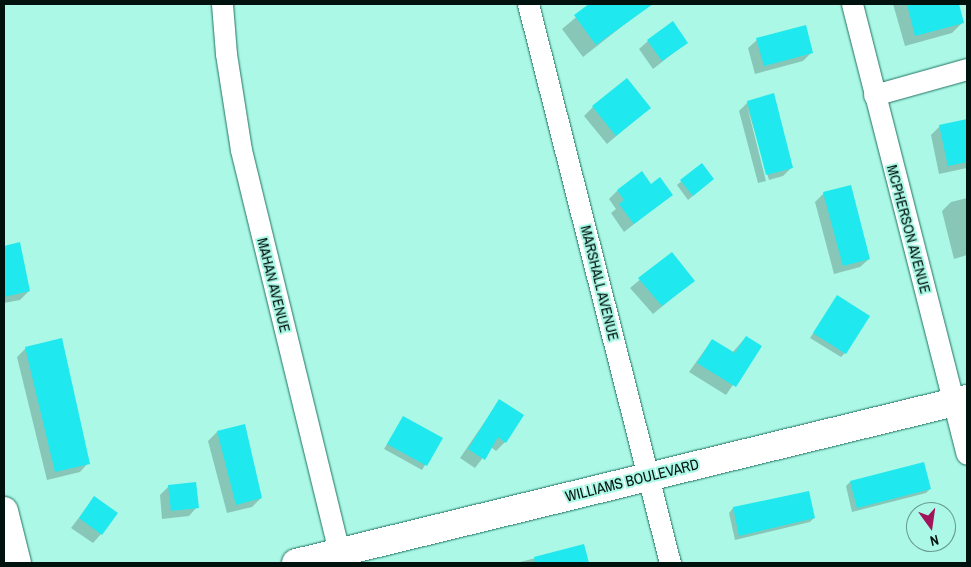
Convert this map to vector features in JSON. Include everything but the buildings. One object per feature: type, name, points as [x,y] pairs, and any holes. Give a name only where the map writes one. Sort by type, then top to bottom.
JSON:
[{"type":"street","name":"MAHAN AVENUE","points":[[222,4],[226,54],[241,150],[340,558]]},
{"type":"street","name":"MARSHALL AVENUE","points":[[528,4],[670,563]]},
{"type":"street","name":"MCPHERSON AVENUE","points":[[852,4],[874,95],[961,401],[967,454]]},
{"type":"street","points":[[874,95],[967,69]]},
{"type":"street","name":"WILLIAMS BOULEVARD","points":[[296,563],[340,558],[649,476],[961,401]]},
{"type":"street","points":[[4,511],[17,563]]}]
